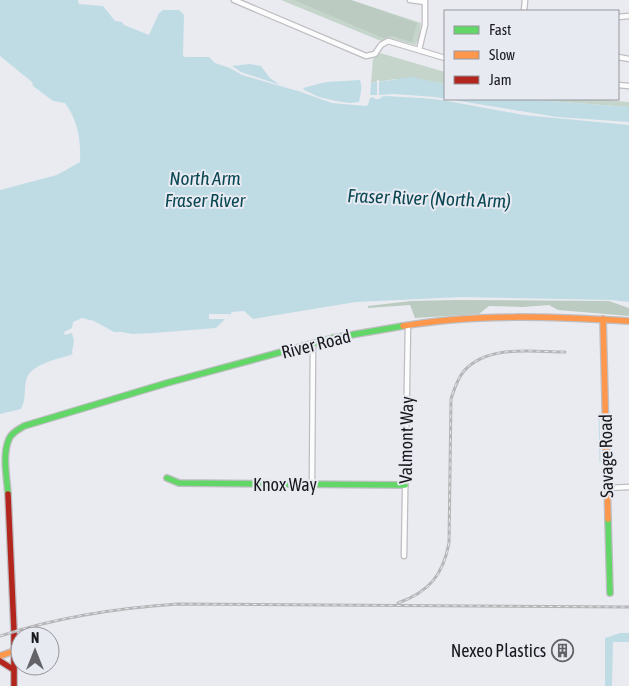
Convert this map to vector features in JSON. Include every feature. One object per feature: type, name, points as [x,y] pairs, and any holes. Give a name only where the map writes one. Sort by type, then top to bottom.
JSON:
[{"type":"street","points":[[234,0],[366,56],[372,56],[383,43],[388,41],[444,58]]},
{"type":"street","points":[[410,0],[425,1],[425,25],[419,50]]},
{"type":"street","name":"River Road","points":[[13,626],[6,452],[9,439],[13,433],[24,426],[91,405],[314,343],[369,331],[456,320],[528,317],[629,320]]},
{"type":"street","name":"Savage Road","points":[[603,319],[610,593]]},
{"type":"street","name":"Valmont Way","points":[[404,556],[408,325]]},
{"type":"street","points":[[312,484],[314,343]]},
{"type":"street","name":"Knox Way","points":[[167,478],[179,483],[405,486]]},
{"type":"street","points":[[607,488],[629,487]]},
{"type":"shaded area","points":[[281,0],[351,0],[421,23],[419,38],[415,45],[390,38],[381,41]]},
{"type":"shaded area","points":[[294,0],[351,0],[417,23],[412,42],[392,36],[383,38]]},
{"type":"shaded area","points":[[380,53],[444,72],[444,84],[434,82],[444,99],[395,79],[371,83],[373,59]]},
{"type":"shaded area","points":[[536,100],[606,100],[629,102],[629,107]]},
{"type":"shaded area","points":[[411,301],[609,301],[629,308],[629,316],[558,310],[549,305],[523,307],[489,306],[479,314],[415,318],[410,305],[368,308],[368,306]]},
{"type":"water","name":"North Arm Fraser River","points":[[0,0],[78,0],[79,4],[103,6],[115,21],[124,22],[142,31],[150,28],[162,7],[181,7],[186,12],[185,52],[208,55],[218,61],[259,64],[274,80],[291,89],[300,89],[328,81],[357,78],[362,81],[360,103],[367,103],[371,83],[411,77],[444,84],[444,100],[536,100],[629,107],[629,302],[462,297],[356,302],[253,319],[244,311],[232,312],[222,325],[216,329],[132,336],[109,332],[89,322],[75,325],[77,340],[73,354],[38,366],[28,375],[24,402],[21,409],[0,414],[0,190],[57,175],[80,162],[80,154],[76,124],[65,103],[53,101],[33,86],[32,82],[0,56]]},
{"type":"water","points":[[620,633],[629,633],[629,642],[613,642],[612,686],[605,686],[605,638]]},
{"type":"pier","points":[[161,5],[181,5],[188,11],[188,51],[190,53],[209,53],[211,57],[222,61],[258,62],[266,67],[274,78],[285,86],[303,88],[319,97],[336,101],[359,102],[362,88],[360,80],[311,85],[329,79],[358,77],[364,83],[362,103],[365,103],[369,85],[371,86],[370,95],[377,95],[377,80],[379,80],[379,95],[435,97],[444,100],[557,117],[629,122],[629,125],[524,115],[422,98],[385,96],[375,99],[373,97],[370,98],[368,105],[365,106],[332,103],[242,75],[230,68],[215,63],[209,57],[183,56],[184,15],[179,10],[163,10],[159,13],[149,35],[124,25],[119,18],[142,28],[148,26],[154,10]],"holes":[[[250,64],[261,66],[270,78],[280,85],[241,72],[232,66]]]},
{"type":"pier","points":[[209,314],[230,314],[221,328],[212,331],[157,336],[132,337],[111,334],[83,324],[76,326],[78,346],[73,355],[74,341],[72,333],[65,335],[64,332],[72,328],[73,322],[82,318],[94,321],[114,332],[132,334],[216,328],[225,319],[209,319]]},
{"type":"waterway","points":[[599,413],[600,462]]},
{"type":"railway","points":[[398,603],[409,599],[433,581],[443,564],[446,554],[449,543],[451,399],[462,374],[474,362],[498,353],[511,351],[565,352]]},
{"type":"railway","points":[[0,636],[88,614],[178,604],[629,607]]},
{"type":"traffic: fast","points":[[8,494],[5,466],[7,445],[15,431],[24,426],[167,383],[333,338],[403,326]]},
{"type":"traffic: fast","points":[[167,478],[179,483],[405,485]]},
{"type":"traffic: fast","points":[[608,519],[610,593]]},
{"type":"traffic: slow","points":[[403,326],[458,319],[516,317],[629,321]]},
{"type":"traffic: slow","points":[[603,319],[608,519]]},
{"type":"traffic: slow","points":[[0,656],[10,652]]},
{"type":"traffic: jam","points":[[8,494],[14,631],[14,686]]},
{"type":"traffic: jam","points":[[0,661],[10,667]]},
{"type":"place","name":"Nexeo Plastics","points":[[562,650]]},
{"type":"water label","name":"Fraser River (North Arm)","points":[[429,198]]}]
